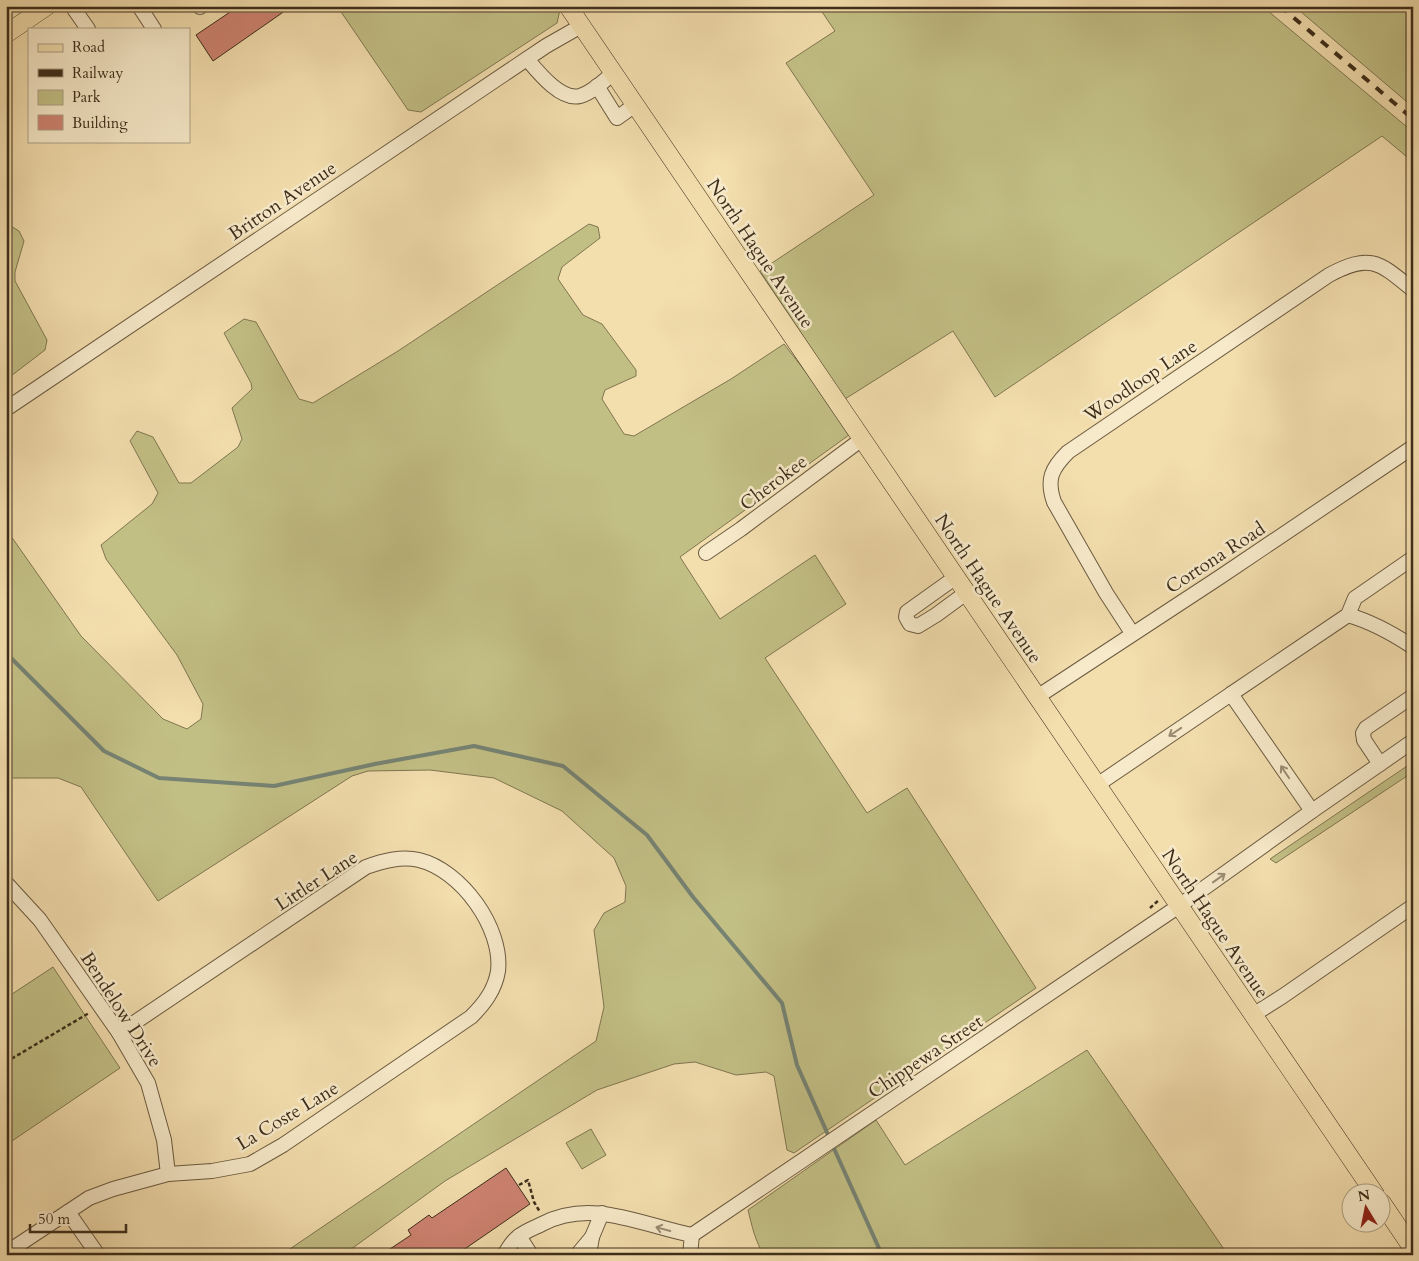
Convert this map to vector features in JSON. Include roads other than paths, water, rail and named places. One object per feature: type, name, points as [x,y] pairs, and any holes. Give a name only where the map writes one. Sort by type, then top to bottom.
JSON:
[{"type":"main road","points":[[6,34],[47,6]]},
{"type":"main road","name":"North Hague Avenue","points":[[568,6],[1368,1184]]},
{"type":"main road","points":[[1392,1218],[1413,1249]]},
{"type":"street","points":[[72,6],[87,28]]},
{"type":"street","points":[[139,6],[153,28]]},
{"type":"street","name":"Britton Avenue","points":[[6,409],[527,58],[582,26]]},
{"type":"street","points":[[527,58],[543,78],[571,97],[580,96],[597,86],[613,73]]},
{"type":"street","points":[[597,86],[617,118],[635,105]]},
{"type":"street","name":"Woodloop Lane","points":[[1132,634],[1106,593],[1054,502],[1050,492],[1050,478],[1053,469],[1060,460],[1068,452],[1321,280],[1349,265],[1368,262],[1380,265],[1413,290]]},
{"type":"street","name":"Cherokee","points":[[706,553],[862,439]]},
{"type":"street","name":"Cortona Road","points":[[1037,697],[1413,447]]},
{"type":"street","points":[[1097,785],[1348,615],[1355,598],[1413,558]]},
{"type":"street","points":[[956,577],[907,612],[906,618],[910,624],[918,626],[966,593]]},
{"type":"street","points":[[1348,615],[1360,618],[1390,632],[1413,647]]},
{"type":"street","points":[[1231,694],[1312,811]]},
{"type":"street","points":[[1380,764],[1364,740],[1363,733],[1366,728],[1413,696]]},
{"type":"street","name":"Chippewa Street","points":[[692,1235],[1179,906],[1413,741]]},
{"type":"street","name":"Littler Lane","points":[[119,1033],[366,868],[383,861],[401,858],[418,860],[436,866],[450,874],[469,895],[496,941],[498,972]]},
{"type":"street","name":"Bendelow Drive","points":[[6,883],[40,920],[119,1033],[148,1083],[164,1140],[168,1174]]},
{"type":"street","points":[[1253,1015],[1284,996],[1413,906]]},
{"type":"street","name":"La Coste Lane","points":[[6,1253],[89,1198],[113,1189],[168,1174],[212,1171],[250,1164],[283,1144],[471,1017],[483,1005],[492,990],[498,972]]},
{"type":"street","points":[[68,1212],[98,1255]]},
{"type":"street","points":[[589,1255],[592,1237],[602,1213]]},
{"type":"street","points":[[504,1255],[519,1236],[546,1222],[569,1214],[602,1213],[692,1235],[690,1255]]},
{"type":"street","points":[[519,1236],[531,1255]]},
{"type":"street","points":[[577,1255],[579,1250],[592,1237]]},
{"type":"waterway","points":[[6,653],[104,751],[159,778],[274,786],[375,764],[474,746],[563,766],[647,835],[693,897],[782,1003],[797,1065],[829,1137]]},
{"type":"waterway","points":[[832,1144],[882,1255]]},
{"type":"railway","points":[[1280,6],[1413,119]]}]
